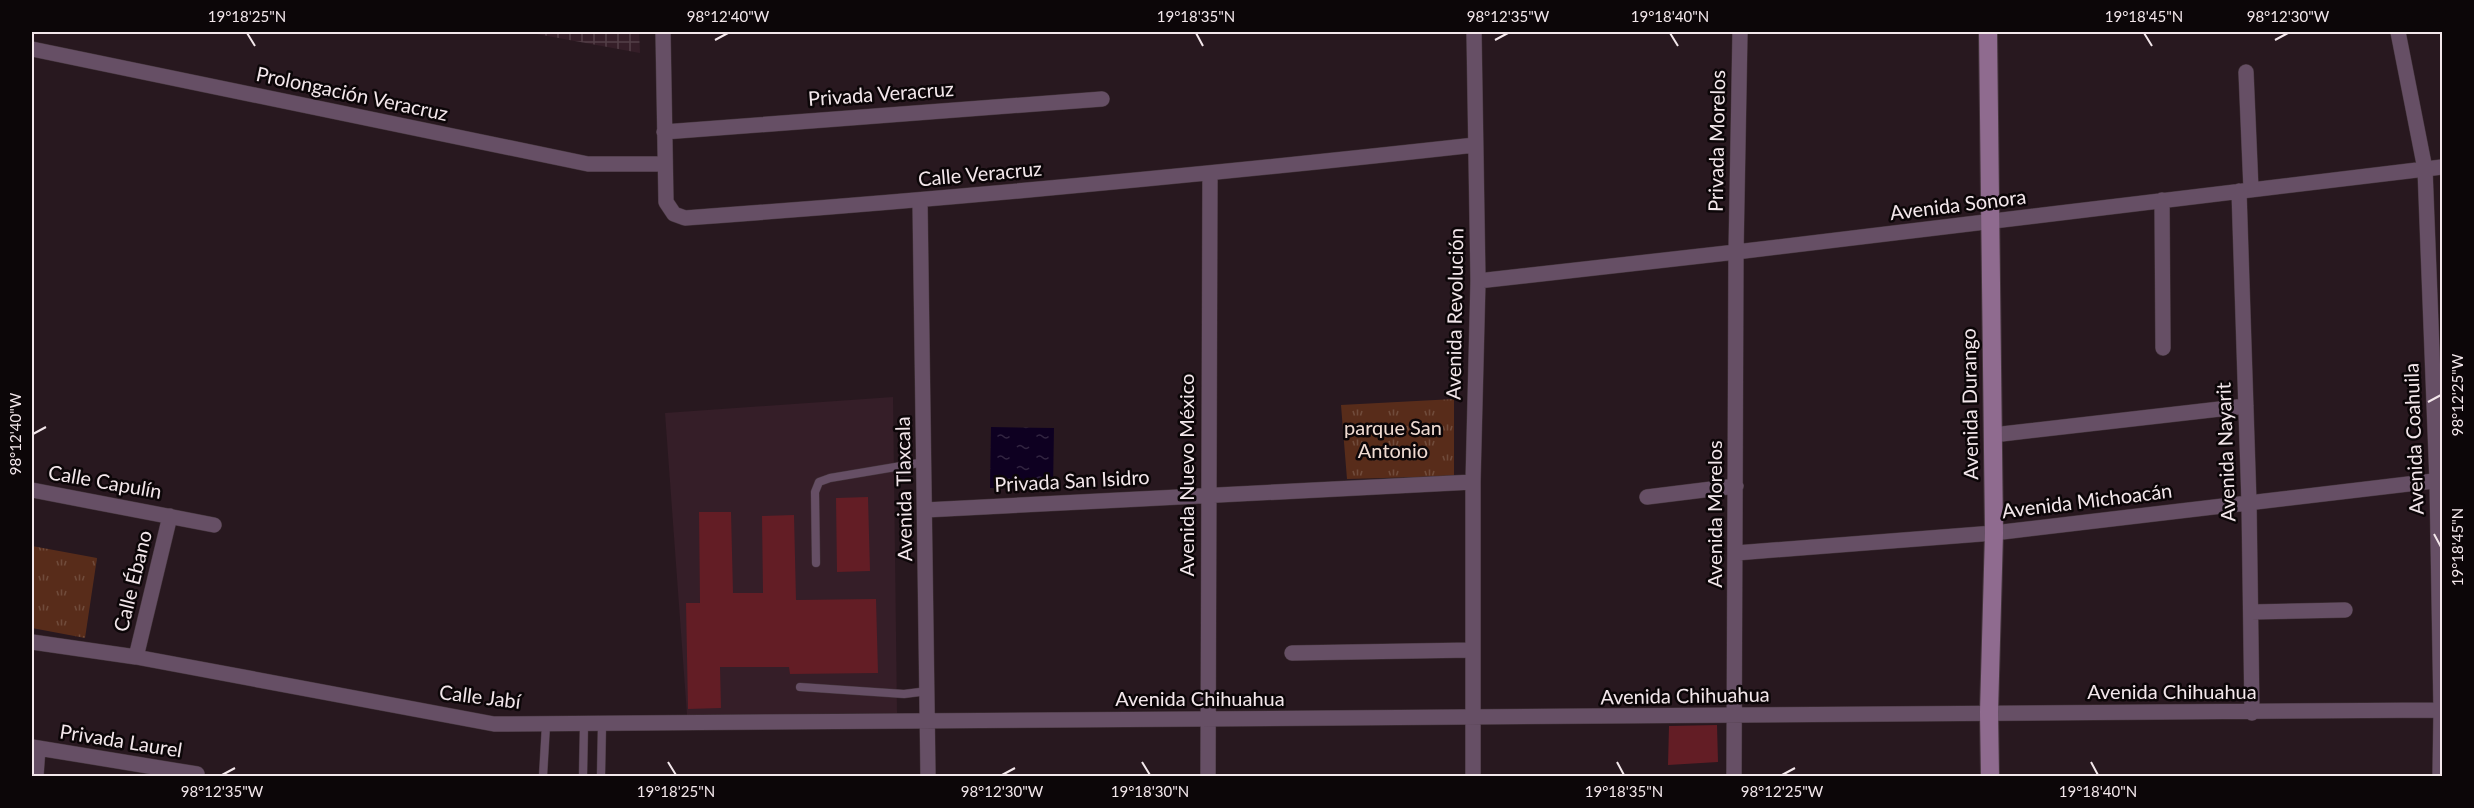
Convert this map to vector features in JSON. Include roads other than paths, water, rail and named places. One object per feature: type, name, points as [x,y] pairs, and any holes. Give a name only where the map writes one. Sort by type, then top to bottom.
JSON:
[{"type":"street","name":"Calle Veracruz","points":[[663,32],[666,202],[674,214],[685,218],[920,201],[1210,174],[1475,145]]},
{"type":"street","name":"Avenida Revolución","points":[[1473,777],[1473,482],[1478,281],[1474,32]]},
{"type":"street","name":"Privada Morelos","points":[[1736,252],[1740,32]]},
{"type":"street","name":"Avenida Durango","points":[[1988,32],[1994,533],[1989,712],[1990,777]]},
{"type":"street","name":"Avenida Coahuila","points":[[2398,32],[2425,169],[2440,481],[2442,711],[2440,777]]},
{"type":"street","name":"Prolongación Veracruz","points":[[32,49],[588,164],[665,164]]},
{"type":"street","name":"Avenida Nayarit","points":[[2246,72],[2246,406],[2252,713]]},
{"type":"street","name":"Privada Veracruz","points":[[664,132],[1102,99]]},
{"type":"street","name":"Avenida Sonora","points":[[1478,281],[2442,167]]},
{"type":"street","name":"Avenida Nuevo México","points":[[1208,777],[1207,496],[1210,174]]},
{"type":"street","points":[[2162,200],[2163,348]]},
{"type":"street","name":"Avenida Tlaxcala","points":[[920,201],[928,777]]},
{"type":"street","name":"Avenida Morelos","points":[[1734,777],[1736,252]]},
{"type":"street","points":[[1993,435],[2246,406]]},
{"type":"street","name":"Avenida Michoacán","points":[[1736,553],[1994,533],[2440,481]]},
{"type":"street","name":"Privada San Isidro","points":[[925,510],[1473,482]]},
{"type":"street","points":[[1647,497],[1736,486]]},
{"type":"street","name":"Calle Capulín","points":[[32,490],[214,525]]},
{"type":"street","name":"Calle Ébano","points":[[136,657],[170,516]]},
{"type":"street","points":[[2251,612],[2345,610]]},
{"type":"street","name":"Calle Jabí","points":[[32,642],[136,657],[494,724],[929,722]]},
{"type":"street","points":[[1292,653],[1472,650]]},
{"type":"street","name":"Avenida Chihuahua","points":[[929,722],[1472,719],[1989,712],[2442,711]]},
{"type":"street","points":[[35,748],[36,777]]},
{"type":"street","name":"Privada Laurel","points":[[35,748],[197,774]]},
{"type":"lane","points":[[816,563],[815,492],[819,482],[830,478],[924,462]]},
{"type":"lane","points":[[800,687],[904,693],[928,691]]},
{"type":"lane","points":[[583,777],[584,723]]},
{"type":"lane","points":[[601,777],[602,724]]},
{"type":"lane","points":[[543,777],[546,725]]},
{"type":"water","points":[[991,427],[1054,428],[1053,489],[990,488]]},
{"type":"park label","name":"parque San Antonio","points":[[1393,440]]}]
